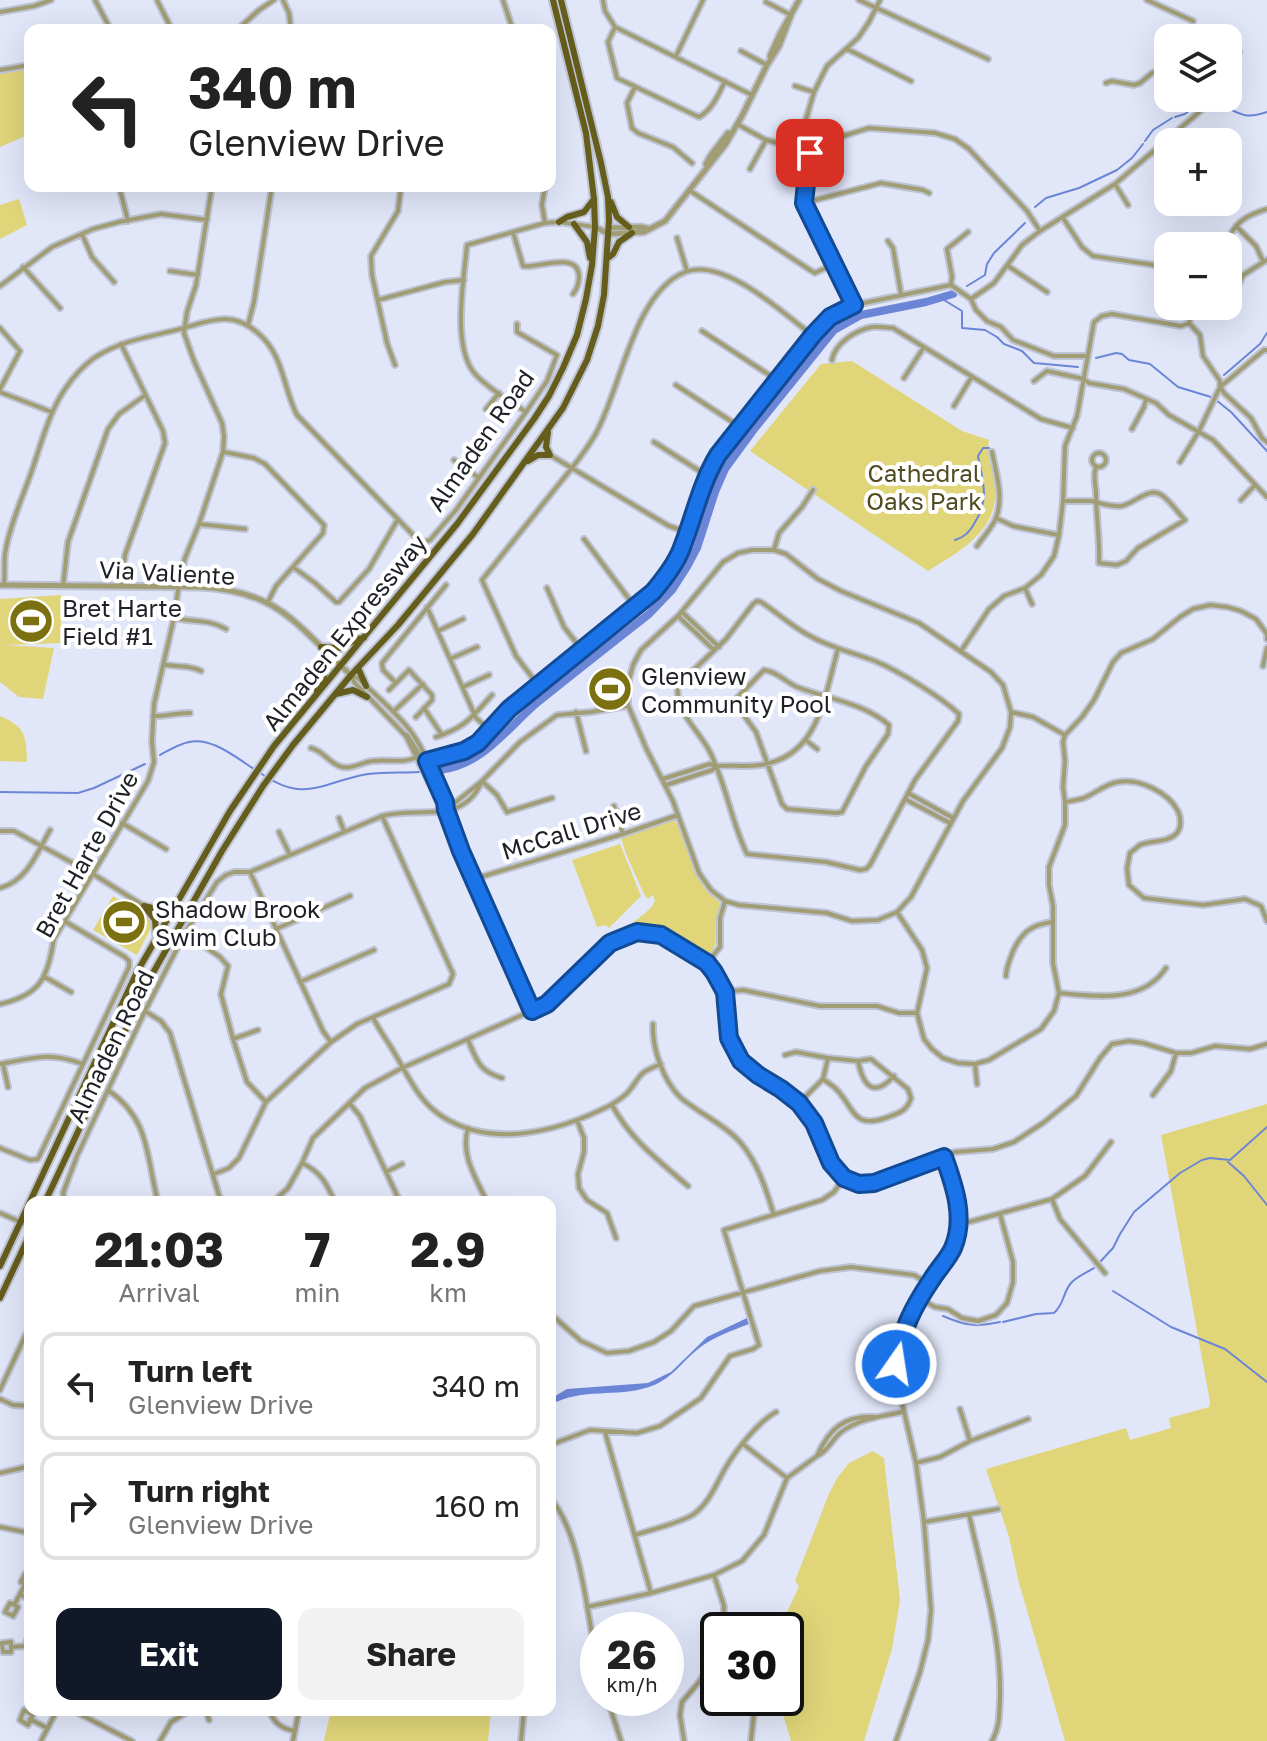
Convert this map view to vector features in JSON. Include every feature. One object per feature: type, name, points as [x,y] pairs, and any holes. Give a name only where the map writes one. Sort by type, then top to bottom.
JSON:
[{"type":"main road","name":"Almaden Expressway","points":[[32,1196],[131,984],[230,811],[256,771],[457,524],[524,434],[549,396],[577,335],[592,265],[594,199],[586,133],[553,0]]},
{"type":"main road","name":"Almaden Expressway","points":[[48,1196],[149,980],[222,851],[268,780],[351,675],[398,625],[473,534],[525,463],[577,381],[593,342],[602,308],[608,258],[608,197],[561,0]]},
{"type":"main road","points":[[608,197],[617,217],[631,230],[608,258]]},
{"type":"main road","points":[[559,222],[584,212],[594,199]]},
{"type":"main road","points":[[574,224],[587,242],[592,265]]},
{"type":"main road","points":[[525,463],[538,455],[550,455],[546,447],[548,429]]},
{"type":"main road","points":[[316,695],[326,671],[324,650],[341,648],[364,638]]},
{"type":"main road","points":[[358,668],[366,686]]},
{"type":"main road","points":[[336,694],[353,690],[367,697]]},
{"type":"main road","points":[[144,906],[161,910],[176,902]]},
{"type":"main road","points":[[144,906],[157,924],[155,939]]},
{"type":"main road","name":"Almaden Expressway","points":[[0,1266],[24,1213]]},
{"type":"main road","points":[[0,1298],[24,1252]]},
{"type":"street","points":[[0,12],[51,0]]},
{"type":"street","points":[[95,0],[108,24]]},
{"type":"street","points":[[157,0],[169,24]]},
{"type":"street","points":[[244,24],[274,0]]},
{"type":"street","points":[[283,0],[290,24]]},
{"type":"street","points":[[503,0],[511,24]]},
{"type":"street","points":[[603,0],[615,27],[752,95]]},
{"type":"street","points":[[676,56],[703,0]]},
{"type":"street","points":[[526,412],[475,374],[466,359],[461,337],[467,245],[545,223],[559,222],[609,231],[650,229],[665,221],[725,145],[799,0]]},
{"type":"street","points":[[859,0],[988,59]]},
{"type":"street","points":[[854,305],[804,203],[813,162],[804,126],[814,92],[827,66],[864,30],[880,0]]},
{"type":"street","points":[[1147,0],[1193,21]]},
{"type":"street","points":[[766,2],[791,15]]},
{"type":"street","points":[[615,27],[608,42],[617,78],[635,87],[699,117],[705,114],[725,81]]},
{"type":"street","points":[[847,49],[911,81]]},
{"type":"street","points":[[741,51],[767,65]]},
{"type":"street","points":[[0,70],[24,66]]},
{"type":"street","points":[[1106,83],[1112,81],[1134,85],[1154,72]]},
{"type":"street","points":[[795,86],[814,92]]},
{"type":"street","points":[[635,87],[627,103],[632,128],[673,147],[692,163]]},
{"type":"street","points":[[1181,128],[1199,112]]},
{"type":"street","points":[[737,124],[766,140],[790,146],[808,145],[869,128],[935,133],[955,139],[969,149],[1027,211],[1040,231]]},
{"type":"street","points":[[750,169],[766,140]]},
{"type":"street","points":[[971,299],[994,283],[1022,245],[1115,184],[1154,152]]},
{"type":"street","points":[[804,203],[881,183],[929,193]]},
{"type":"street","points":[[1115,184],[1128,205]]},
{"type":"street","points":[[689,190],[815,273],[834,264]]},
{"type":"street","points":[[121,192],[128,221]]},
{"type":"street","name":"Bret Harte Drive","points":[[0,1004],[28,995],[45,977],[54,939],[148,781],[154,762],[153,716],[178,587],[185,558],[223,452],[222,423],[187,346],[185,327],[198,275],[211,192]]},
{"type":"street","points":[[248,325],[271,192]]},
{"type":"street","points":[[395,365],[372,275],[371,256],[398,211],[400,192]]},
{"type":"street","points":[[544,192],[542,205],[545,223]]},
{"type":"street","points":[[1233,232],[1244,217],[1267,209]]},
{"type":"street","points":[[0,286],[52,247],[82,234],[161,214],[207,220]]},
{"type":"street","points":[[1063,218],[1082,247],[1093,256],[1154,265]]},
{"type":"street","points":[[1236,226],[1265,260],[1242,277]]},
{"type":"street","points":[[513,232],[523,266],[530,268],[555,262],[577,267],[578,287],[573,294]]},
{"type":"street","points":[[951,285],[947,249],[968,232]]},
{"type":"street","points":[[82,234],[92,257],[114,282]]},
{"type":"street","points":[[677,238],[687,271]]},
{"type":"street","points":[[888,241],[893,248],[901,294]]},
{"type":"street","points":[[1008,266],[1047,292]]},
{"type":"street","points":[[23,267],[60,308]]},
{"type":"street","points":[[170,271],[198,275]]},
{"type":"street","points":[[538,685],[516,656],[482,580],[596,434],[643,316],[656,297],[669,282],[687,271],[725,273],[813,335]]},
{"type":"street","points":[[378,300],[464,280]]},
{"type":"street","points":[[351,675],[367,697],[411,739],[421,757],[427,761],[464,751],[478,743],[509,709],[653,592],[680,552],[706,475],[718,455],[813,335],[830,317],[854,305],[951,285],[971,299],[976,310],[987,321],[1001,327],[1013,340],[1054,356],[1088,356]]},
{"type":"street","points":[[961,651],[989,609],[1004,596],[1025,588],[1041,575],[1054,556],[1063,501],[1065,446],[1073,428],[1094,322],[1112,314],[1181,326],[1189,323]]},
{"type":"street","points":[[2,585],[11,528],[52,412],[75,376],[94,358],[121,344],[219,318],[239,321],[261,335],[278,359],[290,402],[297,415],[398,519],[369,569],[339,602],[293,567]]},
{"type":"street","points":[[1189,323],[1200,335],[1203,356],[1220,381],[1220,387],[1251,418],[1267,442]]},
{"type":"street","name":"Almaden Road","points":[[398,519],[419,541],[427,542],[456,510],[547,381],[557,355],[517,332],[517,324]]},
{"type":"street","points":[[832,360],[832,354],[840,345],[857,332],[875,326],[893,328],[1041,419],[1073,428]]},
{"type":"street","points":[[0,328],[20,351],[0,391],[52,412]]},
{"type":"street","points":[[702,331],[777,380]]},
{"type":"street","points":[[121,344],[163,431],[165,443],[125,555],[121,586]]},
{"type":"street","points":[[904,378],[924,347]]},
{"type":"street","points":[[1180,462],[1220,387],[1267,350]]},
{"type":"street","points":[[1034,381],[1047,371],[1124,389],[1156,403],[1169,415],[1213,440],[1267,497]]},
{"type":"street","points":[[954,406],[971,378]]},
{"type":"street","points":[[676,385],[740,427]]},
{"type":"street","points":[[486,409],[499,393]]},
{"type":"street","points":[[63,586],[68,542],[108,429],[119,414],[145,396]]},
{"type":"street","points":[[1132,429],[1146,399]]},
{"type":"street","points":[[654,442],[706,475]]},
{"type":"street","points":[[223,452],[254,458],[265,464],[323,522],[325,528],[276,586],[268,602]]},
{"type":"street","points":[[977,546],[996,518],[1000,491],[992,452]]},
{"type":"street","points":[[550,455],[669,526],[687,532]]},
{"type":"street","points":[[454,460],[479,478]]},
{"type":"street","points":[[1063,501],[1095,502],[1118,507],[1156,492],[1163,495],[1185,520],[1138,548],[1126,561],[1117,565],[1099,563],[1100,534],[1095,502],[1094,472],[1096,467]]},
{"type":"street","points":[[1241,500],[1255,485]]},
{"type":"street","points":[[774,550],[779,533],[813,490]]},
{"type":"street","points":[[996,518],[1013,526],[1059,535]]},
{"type":"street","points":[[199,524],[245,529]]},
{"type":"street","points":[[584,539],[635,608]]},
{"type":"street","points":[[774,550],[786,554],[818,579],[841,591],[919,623],[961,651],[991,672],[1003,685],[1011,712],[1007,738],[1002,748],[952,821],[911,897],[897,912],[878,920],[852,921],[827,913],[739,905],[725,901],[711,890],[699,873],[679,815],[628,705],[628,684],[641,650],[680,614],[723,562],[745,551],[774,550]]},
{"type":"street","name":"Via Valiente","points":[[2,585],[222,588],[246,594],[268,602],[285,613],[351,675]]},
{"type":"street","points":[[396,683],[383,670],[382,663],[446,585]]},
{"type":"street","points":[[547,588],[564,627],[582,650]]},
{"type":"street","points":[[1025,588],[1032,604]]},
{"type":"street","points":[[761,602],[796,628],[838,649],[897,671],[959,714],[958,721],[908,793],[866,869],[751,855],[746,851],[709,749],[682,708],[677,688],[716,649],[753,604],[761,602]]},
{"type":"street","points":[[897,912],[922,950],[927,968],[917,1013],[924,1039],[943,1058],[975,1064],[989,1060],[1041,1029],[1054,1011],[1059,993],[1053,963],[1049,867],[1065,825],[1065,735],[1094,700],[1113,662],[1121,653],[1153,639],[1193,609],[1210,605],[1241,611],[1256,619],[1267,634],[1267,639]]},
{"type":"street","points":[[427,607],[476,718],[490,730]]},
{"type":"street","points":[[680,614],[716,649]]},
{"type":"street","points":[[174,618],[205,620],[226,629]]},
{"type":"street","points":[[438,631],[463,619]]},
{"type":"street","points":[[450,659],[477,647]]},
{"type":"street","points":[[1263,666],[1267,648]]},
{"type":"street","points":[[664,782],[710,764],[753,766],[787,757],[807,741],[817,720],[838,649]]},
{"type":"street","points":[[163,664],[201,671]]},
{"type":"street","points":[[767,669],[793,685],[870,712],[890,728],[844,810],[836,813],[784,807],[768,764],[756,732],[736,703],[737,697],[761,671],[767,669]]},
{"type":"street","points":[[389,690],[409,670],[432,695],[432,700],[416,717]]},
{"type":"street","points":[[351,675],[358,678],[409,729],[427,761],[532,1011]]},
{"type":"street","points":[[463,687],[489,675]]},
{"type":"street","points":[[393,712],[423,684]]},
{"type":"street","points":[[424,708],[439,736],[454,731],[471,719],[492,695]]},
{"type":"street","points":[[331,1042],[323,1031],[250,872],[382,816],[455,810],[469,800],[482,781],[520,742],[557,715],[628,705]]},
{"type":"street","points":[[576,712],[586,751]]},
{"type":"street","points":[[1011,712],[1033,717],[1065,735]]},
{"type":"street","points":[[153,716],[190,713]]},
{"type":"street","points":[[402,732],[446,810]]},
{"type":"street","points":[[807,741],[817,749]]},
{"type":"street","points":[[311,748],[319,750],[338,767],[352,768],[373,761],[405,761],[417,757]]},
{"type":"street","points":[[424,772],[427,761]]},
{"type":"street","points":[[482,781],[497,795],[507,812],[552,798]]},
{"type":"street","points":[[1065,802],[1082,799],[1117,782],[1137,783],[1156,790],[1172,801],[1180,814],[1181,825],[1176,835],[1142,844],[1130,853],[1127,868],[1129,885],[1144,898],[1203,905],[1245,899],[1261,906],[1267,921]]},
{"type":"street","points":[[908,793],[952,821]]},
{"type":"street","points":[[905,799],[952,821]]},
{"type":"street","points":[[614,806],[623,834]]},
{"type":"street","name":"McCall Drive","points":[[474,879],[679,815]]},
{"type":"street","points":[[214,1174],[229,1168],[239,1158],[266,1102],[331,1042],[357,1024],[449,984],[453,974],[382,816]]},
{"type":"street","points":[[339,818],[344,831]]},
{"type":"street","points":[[122,823],[166,849]]},
{"type":"street","points":[[0,888],[23,877],[50,830]]},
{"type":"street","points":[[0,831],[14,831],[144,906]]},
{"type":"street","points":[[279,832],[290,855]]},
{"type":"street","name":"Almaden Road","points":[[64,1196],[77,1156],[185,933],[217,882],[234,872],[250,872]]},
{"type":"street","points":[[276,929],[350,896]]},
{"type":"street","points":[[707,963],[720,947],[720,918],[725,901]]},
{"type":"street","name":"Almaden Road","points":[[0,1148],[36,1160],[128,970],[129,961],[125,957],[65,922]]},
{"type":"street","points":[[1006,976],[1006,968],[1019,939],[1029,929],[1052,922]]},
{"type":"street","points":[[279,1196],[288,1188],[313,1138],[365,1088],[402,1068],[547,1004],[610,943],[637,932],[661,935],[707,963],[725,992],[729,1038],[741,1061],[799,1103],[814,1123],[831,1163],[844,1178],[859,1184],[874,1183],[955,1152],[993,1149],[1014,1142],[1076,1096],[1112,1044],[1129,1041],[1176,1053],[1191,1053],[1215,1046],[1250,1049],[1267,1044]]},
{"type":"street","points":[[185,933],[228,966],[221,994],[233,1039],[247,1082],[266,1102]]},
{"type":"street","points":[[300,982],[374,950]]},
{"type":"street","points":[[1059,993],[1113,996],[1134,992],[1150,985],[1166,968]]},
{"type":"street","points":[[45,977],[71,992]]},
{"type":"street","points":[[725,992],[743,990],[820,1006],[877,1006],[899,1013],[917,1013]]},
{"type":"street","points":[[145,1011],[161,1021],[170,1033],[220,1196]]},
{"type":"street","points":[[373,1017],[418,1094],[442,1117],[468,1128],[493,1133],[546,1131],[577,1120],[612,1105],[628,1093],[642,1073],[661,1064]]},
{"type":"street","points":[[653,1024],[652,1034],[667,1079],[681,1097],[719,1122],[740,1143],[764,1183],[774,1215]]},
{"type":"street","points":[[233,1039],[258,1030]]},
{"type":"street","points":[[468,1040],[478,1063],[489,1074],[502,1078]]},
{"type":"street","points":[[785,1055],[796,1052],[858,1061],[871,1059],[908,1089],[911,1098],[904,1111],[878,1121],[864,1121],[854,1115],[838,1091],[823,1079]]},
{"type":"street","points":[[1153,1095],[1171,1071],[1176,1053]]},
{"type":"street","points":[[8,1087],[2,1064],[49,1056],[83,1064]]},
{"type":"street","points":[[799,1103],[823,1079],[828,1058]]},
{"type":"street","points":[[858,1061],[861,1076],[868,1085],[882,1087],[894,1076]]},
{"type":"street","points":[[975,1064],[977,1084]]},
{"type":"street","points":[[108,1090],[121,1099],[136,1118],[151,1162],[157,1196]]},
{"type":"street","points":[[350,1104],[360,1116],[397,1196]]},
{"type":"street","points":[[612,1105],[640,1145],[688,1186]]},
{"type":"street","points":[[577,1120],[584,1138],[579,1188],[587,1200],[607,1213],[616,1238]]},
{"type":"street","points":[[468,1128],[465,1153],[484,1196]]},
{"type":"street","points":[[958,1225],[1052,1199],[1085,1176],[1111,1142]]},
{"type":"street","points":[[896,1741],[920,1672],[931,1610],[916,1463],[903,1412],[896,1364],[909,1316],[953,1247],[958,1225],[956,1189],[944,1157]]},
{"type":"street","points":[[302,1163],[314,1169],[327,1182],[333,1196]]},
{"type":"street","points":[[386,1172],[402,1164]]},
{"type":"street","points":[[556,1443],[590,1430],[637,1433],[660,1426],[701,1398],[730,1356],[759,1345],[724,1230],[822,1200],[834,1192],[844,1178]]},
{"type":"street","points":[[1052,1199],[1060,1219],[1105,1273]]},
{"type":"street","points":[[0,1213],[24,1224]]},
{"type":"street","points":[[920,1299],[935,1307],[948,1309],[962,1318],[978,1321],[996,1315],[1007,1303],[1013,1282],[1013,1262],[1000,1214]]},
{"type":"street","points":[[556,1319],[581,1341],[607,1353],[629,1351],[654,1342],[671,1331],[694,1306],[820,1271],[851,1267],[914,1275],[929,1283]]},
{"type":"street","points":[[0,1390],[24,1338]]},
{"type":"street","points":[[0,1399],[24,1406]]},
{"type":"street","points":[[960,1409],[970,1441]]},
{"type":"street","points":[[635,1535],[693,1515],[712,1494],[727,1465],[743,1444],[769,1415],[776,1412]]},
{"type":"street","points":[[587,1607],[714,1575],[742,1561],[764,1535],[787,1478],[817,1456],[824,1441],[846,1420],[903,1412]]},
{"type":"street","points":[[916,1463],[940,1457],[970,1441],[1028,1419]]},
{"type":"street","points":[[605,1432],[651,1593]]},
{"type":"street","points":[[743,1444],[787,1478]]},
{"type":"street","points":[[0,1473],[24,1467]]},
{"type":"street","points":[[556,1505],[574,1544],[588,1612]]},
{"type":"street","points":[[924,1522],[998,1509]]},
{"type":"street","points":[[969,1514],[998,1646],[1001,1678],[999,1726],[992,1741]]},
{"type":"street","points":[[0,1527],[24,1532]]},
{"type":"street","points":[[714,1575],[724,1612]]},
{"type":"street","points":[[14,1605],[24,1590]]},
{"type":"street","points":[[20,1594],[24,1596]]},
{"type":"street","points":[[11,1647],[24,1646]]},
{"type":"street","points":[[684,1741],[680,1715],[682,1702],[700,1680]]},
{"type":"street","points":[[41,1741],[54,1716]]},
{"type":"street","points":[[84,1716],[132,1741]]},
{"type":"street","points":[[160,1741],[171,1722],[179,1716]]},
{"type":"street","points":[[208,1716],[209,1720]]},
{"type":"street","points":[[271,1716],[282,1728],[294,1731]]},
{"type":"street","points":[[293,1741],[298,1716]]},
{"type":"street","points":[[521,1741],[523,1716]]},
{"type":"street","points":[[613,1716],[621,1741]]},
{"type":"street","points":[[751,1741],[754,1716]]},
{"type":"street","points":[[30,1719],[47,1728]]},
{"type":"green space","points":[[24,70],[24,137],[0,147],[0,74]]},
{"type":"green space","points":[[19,199],[27,225],[0,239],[0,205]]},
{"type":"green space","name":"Cathedral Oaks Park","points":[[852,361],[962,431],[989,440],[995,489],[990,517],[974,539],[928,571],[750,451],[821,364]]},
{"type":"green space","points":[[61,595],[61,643],[5,645],[54,648],[43,699],[19,697],[0,682],[0,599]]},
{"type":"green space","points":[[0,716],[15,724],[23,733],[27,762],[0,761]]},
{"type":"green space","points":[[670,821],[678,825],[696,875],[720,903],[715,945],[707,956],[663,932],[625,929],[655,901],[653,895],[648,899],[644,894],[621,838]]},
{"type":"green space","points":[[620,844],[641,896],[609,928],[606,925],[597,927],[572,860]]},
{"type":"green space","name":"Shadow Brook Swim Club","points":[[113,896],[149,918],[152,926],[137,955],[93,930]]},
{"type":"green space","points":[[1267,1104],[1267,1741],[1065,1741],[1019,1583],[1009,1537],[986,1469],[1126,1428],[1130,1440],[1171,1428],[1169,1418],[1209,1407],[1161,1135]]},
{"type":"green space","points":[[873,1451],[884,1458],[900,1600],[892,1649],[864,1741],[791,1741],[783,1716],[804,1716],[804,1612],[787,1612],[799,1586],[795,1581],[828,1496],[849,1463]]},
{"type":"green space","points":[[330,1716],[490,1716],[488,1741],[324,1741]]},
{"type":"water","points":[[747,1318],[749,1324],[704,1345],[657,1384],[624,1392],[575,1396],[556,1403],[556,1395],[567,1389],[648,1383],[671,1372],[707,1337]]},
{"type":"waterway","points":[[1175,117],[1187,112]]},
{"type":"waterway","points":[[1238,112],[1251,116],[1267,112]]},
{"type":"waterway","points":[[1145,141],[1153,130],[1172,118]]},
{"type":"waterway","points":[[1035,207],[1046,198],[1079,188],[1117,170],[1143,144]]},
{"type":"waterway","points":[[967,286],[985,275],[994,253],[1025,223]]},
{"type":"waterway","points":[[440,770],[469,761],[494,744],[538,702],[649,614],[672,590],[697,548],[725,469],[834,330],[861,315],[953,294]]},
{"type":"waterway","points":[[939,297],[962,311],[962,328],[985,330],[1004,344],[1022,351],[1034,363],[1078,367]]},
{"type":"waterway","points":[[1224,375],[1260,344],[1267,333]]},
{"type":"waterway","points":[[1096,358],[1122,354],[1129,360],[1150,364],[1178,387],[1211,397]]},
{"type":"waterway","points":[[1216,400],[1267,451]]},
{"type":"waterway","points":[[955,540],[968,532],[979,515],[984,490],[978,456],[983,448],[989,448]]},
{"type":"waterway","points":[[160,755],[185,743],[206,742],[254,769]]},
{"type":"waterway","points":[[0,792],[78,793],[145,764]]},
{"type":"waterway","points":[[259,772],[275,782],[301,789],[368,774],[419,772]]},
{"type":"waterway","points":[[1099,1263],[1113,1248],[1134,1212],[1180,1173],[1202,1160],[1230,1160],[1267,1127]]},
{"type":"waterway","points":[[1228,1162],[1244,1176],[1267,1205]]},
{"type":"waterway","points":[[1003,1322],[1054,1313],[1071,1283],[1094,1268]]},
{"type":"waterway","points":[[1113,1291],[1171,1327],[1225,1349],[1267,1382]]},
{"type":"waterway","points":[[943,1316],[971,1325],[1000,1322]]},
{"type":"place","name":"Bret Harte Field #1","points":[[31,621]]},
{"type":"place","name":"Glenview Community Pool","points":[[610,689]]},
{"type":"place","name":"Shadow Brook Swim Club","points":[[124,922]]},
{"type":"route","points":[[810,153],[813,162],[804,203],[854,305],[830,317],[813,335],[718,455],[706,475],[680,552],[653,592],[509,709],[478,743],[464,751],[427,761],[461,851],[532,1011],[547,1004],[610,943],[637,932],[661,935],[707,963],[714,972],[725,992],[729,1038],[741,1061],[799,1103],[814,1123],[831,1163],[844,1178],[859,1184],[874,1183],[944,1157],[956,1189],[958,1225],[953,1247],[909,1316],[900,1339],[896,1364]]}]
